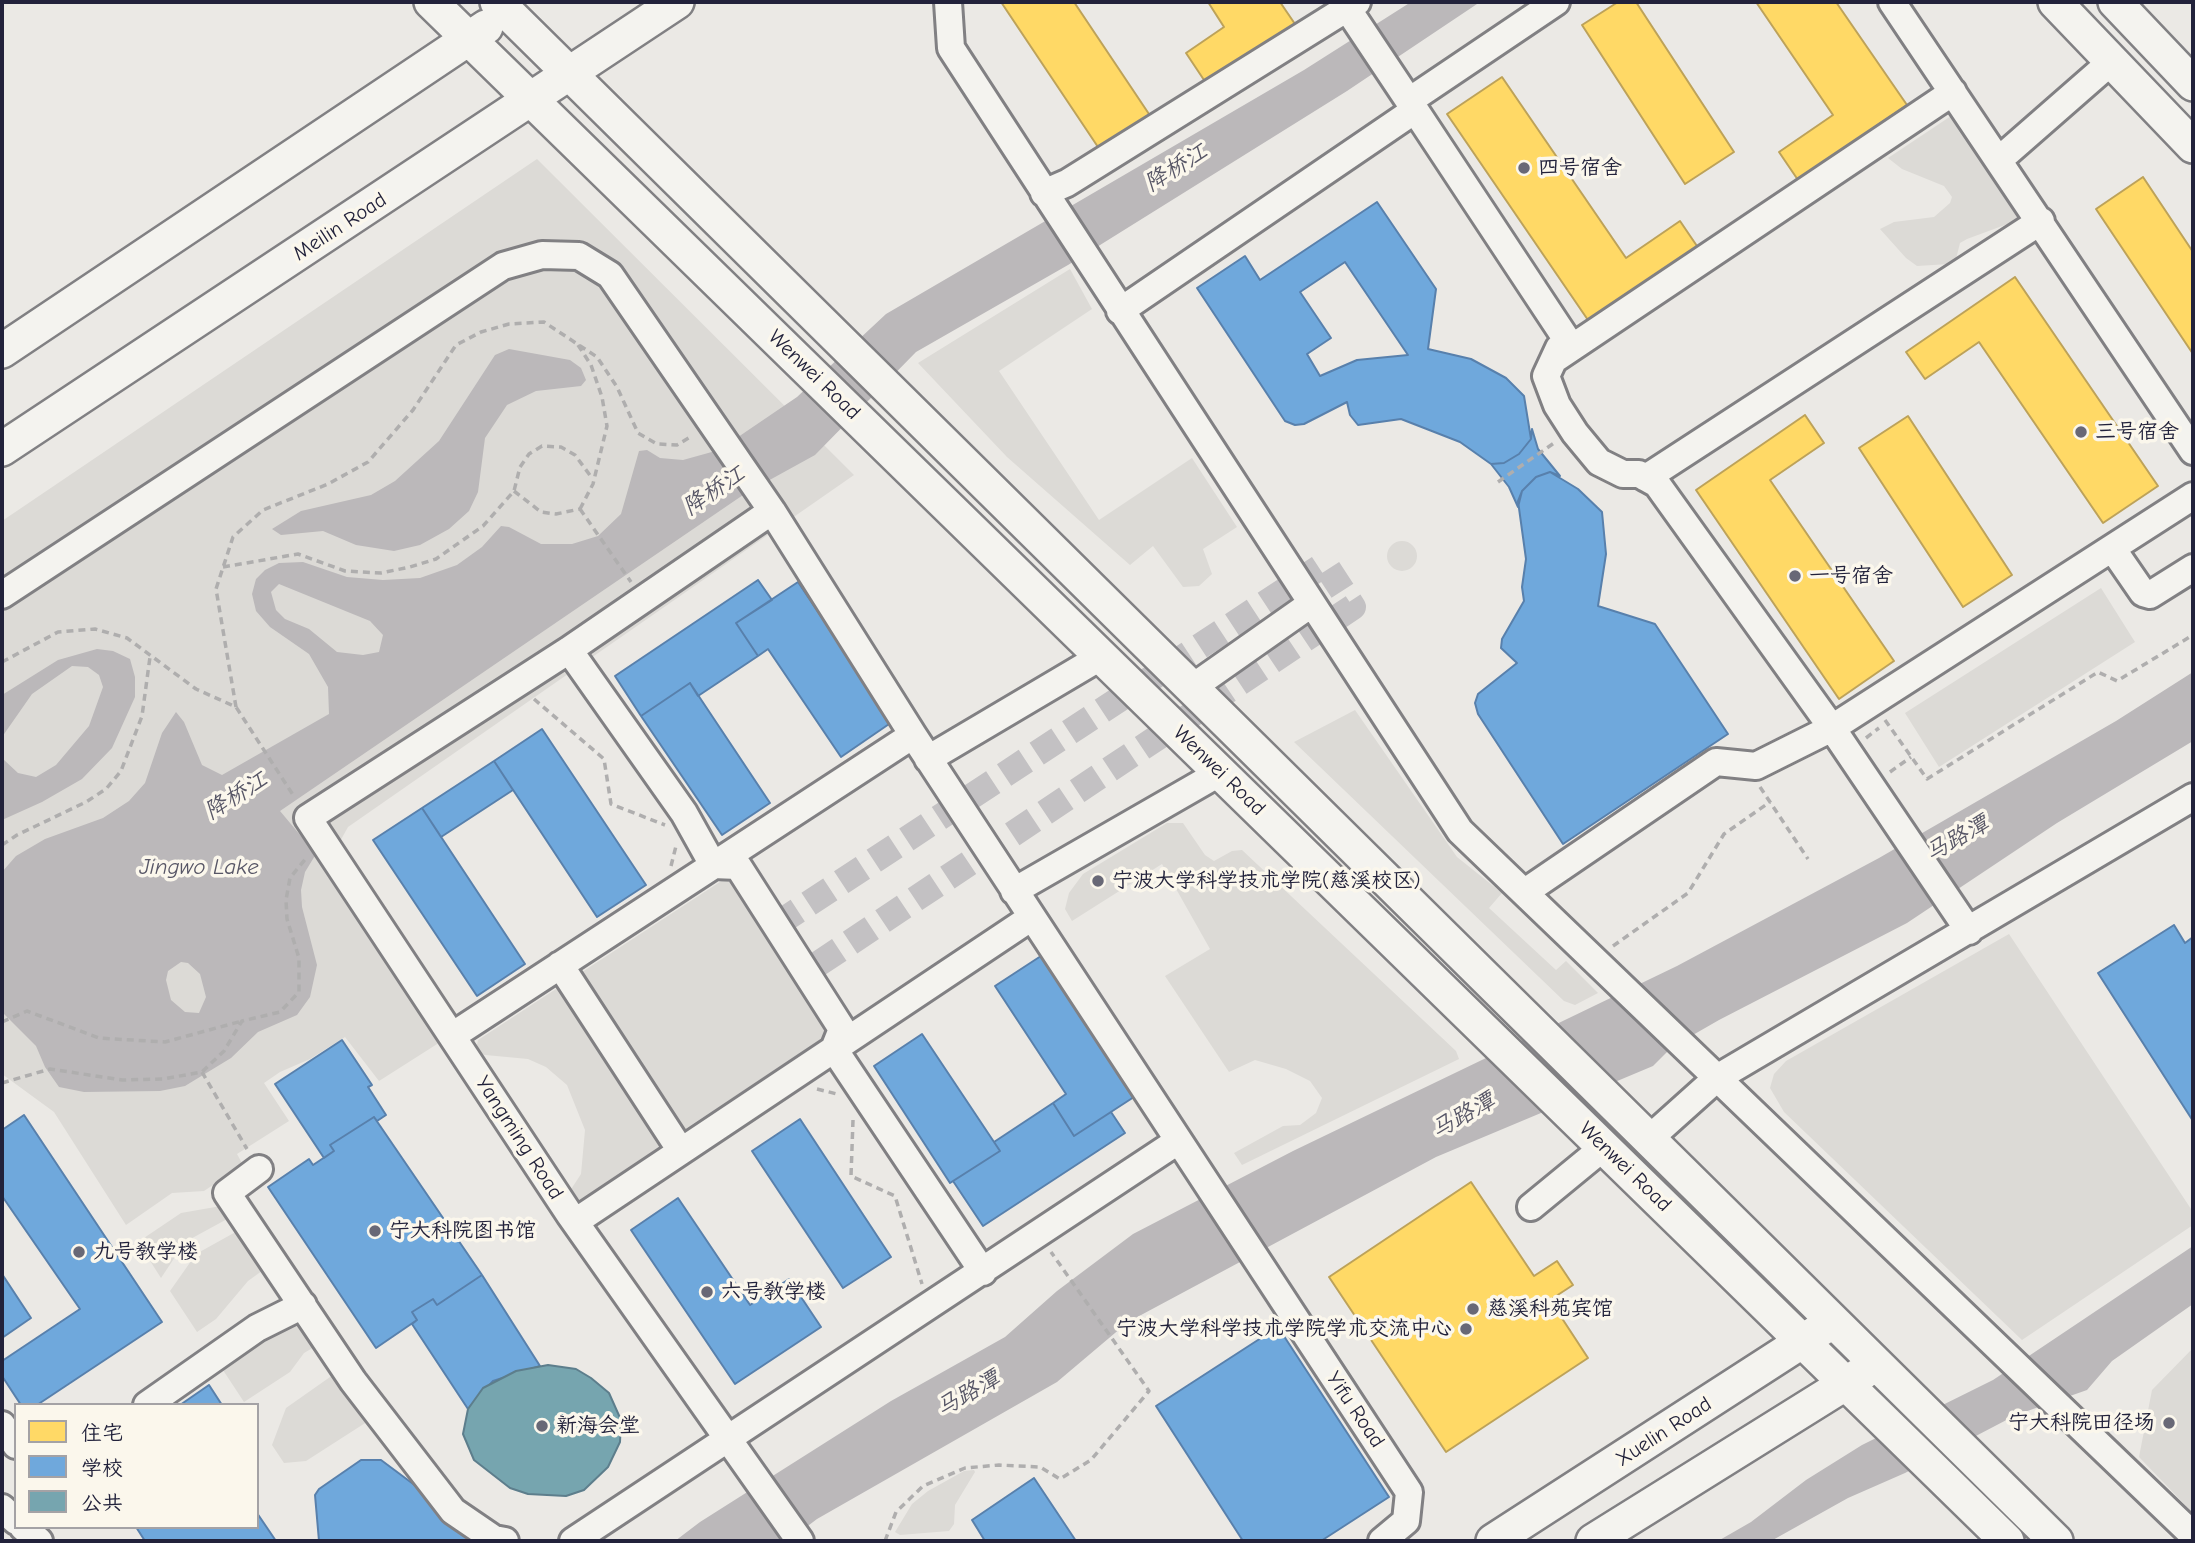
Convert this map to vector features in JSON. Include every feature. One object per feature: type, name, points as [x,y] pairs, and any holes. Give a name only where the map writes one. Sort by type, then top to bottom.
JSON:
[{"type":"main road","name":"Wenwei Road","points":[[431,2],[2007,1541]]},
{"type":"main road","name":"Meilin Road","points":[[2,449],[677,2]]},
{"type":"main road","points":[[2055,2],[2193,146]]},
{"type":"main road","points":[[2115,2],[2193,84]]},
{"type":"main road","name":"Wenwei Road","points":[[509,5],[571,74],[2056,1541]]},
{"type":"main road","points":[[2,351],[470,38],[509,5]]},
{"type":"main road","name":"Xuelin Road","points":[[1493,1541],[1834,1320]]},
{"type":"main road","points":[[1593,1541],[1877,1364]]},
{"type":"street","points":[[948,2],[951,48],[1460,831],[2193,1535]]},
{"type":"street","points":[[1892,2],[2041,220],[2193,450]]},
{"type":"street","points":[[1120,311],[1412,106],[1550,3]]},
{"type":"street","points":[[1047,197],[1349,4],[1412,106],[1567,340],[1546,376],[1557,405],[1573,429],[1599,462],[1623,474],[1639,474],[1657,484],[1832,728],[1969,931]]},
{"type":"street","points":[[2000,159],[2112,61]]},
{"type":"street","points":[[1554,360],[1953,92]]},
{"type":"street","points":[[1646,478],[2041,220]]},
{"type":"street","name":"Yifu Road","points":[[2,595],[503,266],[542,255],[579,256],[610,275],[772,510],[928,759],[1409,1492],[1406,1521],[1382,1541]]},
{"type":"street","points":[[1525,892],[1716,762],[1756,766],[1832,728],[2193,496]]},
{"type":"street","points":[[305,813],[569,650],[772,510]]},
{"type":"street","points":[[2112,548],[2143,593],[2150,595],[2193,568]]},
{"type":"street","points":[[1193,687],[1311,604]]},
{"type":"street","points":[[569,650],[713,865]]},
{"type":"street","points":[[928,759],[1102,656]]},
{"type":"street","points":[[452,1036],[913,735]]},
{"type":"street","points":[[1014,891],[1221,772]]},
{"type":"street","points":[[1650,1138],[1718,1078],[2193,797]]},
{"type":"street","name":"Yangming Road","points":[[305,813],[575,1222],[800,1541]]},
{"type":"street","points":[[713,865],[738,866],[842,1029],[834,1049]]},
{"type":"street","points":[[575,1222],[1032,917]]},
{"type":"street","points":[[560,965],[681,1151]]},
{"type":"street","points":[[834,1049],[861,1099],[983,1272]]},
{"type":"street","points":[[1531,1206],[1604,1147]]},
{"type":"street","points":[[573,1541],[734,1445],[1038,1234],[1183,1148]]},
{"type":"street","points":[[259,1169],[227,1193],[353,1381],[453,1511],[494,1539],[505,1541]]},
{"type":"street","points":[[150,1403],[257,1328],[303,1305]]},
{"type":"street","points":[[2,1425],[14,1442]]},
{"type":"street","points":[[25,1529],[39,1541]]},
{"type":"path","points":[[305,813],[236,707],[216,589],[233,537],[263,510],[328,484],[368,462],[413,410],[456,345],[481,332],[509,324],[544,321],[597,357],[617,387],[638,433],[657,444],[677,445],[715,428]]},
{"type":"path","points":[[575,341],[595,376],[607,426],[603,452],[593,484],[580,509]]},
{"type":"path","points":[[1498,482],[1573,429]]},
{"type":"path","points":[[223,567],[298,554],[345,571],[381,573],[410,567],[436,559],[483,526],[514,491],[520,467],[529,454],[542,446],[561,447],[575,455],[593,478]]},
{"type":"path","points":[[514,491],[541,512],[556,514],[580,509]]},
{"type":"path","points":[[580,509],[635,588]]},
{"type":"path","points":[[2,662],[58,632],[95,629],[127,638],[196,689],[236,707]]},
{"type":"path","points":[[1872,702],[1927,779],[2098,673],[2117,681],[2193,635]]},
{"type":"path","points":[[2,845],[86,802],[106,789],[121,771],[142,716],[150,656]]},
{"type":"path","points":[[516,684],[604,759],[611,804],[682,822],[662,899]]},
{"type":"path","points":[[1745,765],[1808,859]]},
{"type":"path","points":[[1613,946],[1688,893],[1724,834],[1770,802]]},
{"type":"path","points":[[2,1022],[27,1011],[99,1038],[165,1042],[280,1012],[299,992],[300,967],[287,919],[287,888],[301,862],[323,841]]},
{"type":"path","points":[[2,1083],[50,1069],[122,1080],[163,1079],[202,1072],[224,1051],[242,1021]]},
{"type":"path","points":[[202,1072],[259,1169]]},
{"type":"path","points":[[784,1082],[861,1099],[851,1176],[895,1196],[930,1307]]},
{"type":"path","points":[[885,1541],[897,1512],[923,1486],[965,1468],[999,1465],[1041,1467],[1060,1479],[1091,1460],[1149,1391],[1038,1234]]},
{"type":"shaded area","points":[[1951,116],[2021,219],[1960,243],[1956,259],[1949,264],[1917,266],[1906,258],[1880,229],[1894,222],[1934,217],[1950,203],[1952,197],[1944,186],[1902,169],[1888,158]]},
{"type":"shaded area","points":[[537,159],[854,475],[348,827],[329,861],[445,1039],[379,1081],[345,1037],[310,1059],[280,1072],[264,1083],[289,1121],[237,1154],[243,1165],[204,1191],[172,1193],[126,1225],[54,1112],[2,1074],[2,521]]},
{"type":"shaded area","points":[[1070,269],[1092,309],[999,371],[1099,520],[1192,458],[1237,527],[1203,549],[1212,574],[1199,586],[1183,587],[1153,546],[1130,565],[1007,457],[918,363]]},
{"type":"shaded area","points":[[1402,541],[1413,545],[1417,556],[1413,567],[1402,571],[1391,567],[1387,556],[1391,545]]},
{"type":"shaded area","points":[[2101,588],[2135,642],[1939,767],[1905,713]]},
{"type":"shaded area","points":[[1355,710],[1457,857],[1502,893],[1489,908],[1556,970],[1566,961],[1598,993],[1575,1005],[1564,1001],[1294,742]]},
{"type":"shaded area","points":[[1167,823],[1183,823],[1205,855],[1214,861],[1232,851],[1242,850],[1456,1051],[1459,1059],[1242,1165],[1234,1153],[1283,1126],[1300,1125],[1316,1113],[1322,1098],[1310,1081],[1286,1069],[1255,1060],[1229,1072],[1165,976],[1210,949],[1162,864],[1072,921],[1065,909],[1069,893],[1083,874]]},
{"type":"shaded area","points":[[732,874],[835,1031],[679,1133],[576,976]]},
{"type":"shaded area","points":[[2009,934],[2193,1212],[2193,1225],[2022,1340],[1784,1112],[1770,1088],[1774,1074],[1786,1061]]},
{"type":"shaded area","points":[[565,983],[671,1144],[584,1205],[568,1194],[581,1174],[585,1130],[567,1085],[546,1067],[528,1059],[475,1054],[478,1040]]},
{"type":"shaded area","points":[[221,1206],[229,1218],[185,1242],[161,1278],[138,1242],[181,1213]]},
{"type":"shaded area","points":[[241,1229],[266,1268],[248,1281],[216,1319],[197,1332],[170,1291],[196,1254]]},
{"type":"shaded area","points":[[301,1322],[316,1346],[304,1353],[290,1372],[244,1402],[219,1364],[270,1332]]},
{"type":"shaded area","name":"宁大科院田径场","points":[[2193,1348],[2193,1513],[2139,1457],[2152,1390]]},
{"type":"shaded area","points":[[340,1370],[373,1418],[306,1461],[284,1463],[272,1445],[286,1408]]},
{"type":"shaded area","points":[[974,1470],[955,1505],[954,1524],[949,1531],[900,1535],[895,1532],[912,1504],[928,1491],[964,1471]]},
{"type":"water","points":[[1411,2],[1480,2],[1347,91],[1068,265],[916,352],[815,455],[746,493],[280,811],[316,854],[305,872],[301,890],[302,907],[317,965],[310,997],[297,1015],[258,1032],[231,1058],[185,1086],[160,1091],[84,1092],[59,1087],[45,1067],[36,1046],[2,1012],[2,872],[16,856],[45,839],[103,818],[129,801],[145,783],[162,733],[176,712],[184,722],[202,765],[222,775],[329,714],[328,687],[309,654],[270,627],[256,611],[252,594],[256,579],[265,570],[279,563],[303,562],[347,577],[383,580],[420,578],[457,565],[482,547],[501,526],[509,527],[541,544],[572,544],[598,536],[621,514],[639,451],[647,450],[660,458],[683,460],[719,450],[797,397],[886,314],[1304,70]],"holes":[[[279,584],[370,621],[383,635],[379,652],[363,655],[337,652],[309,629],[285,619],[276,610],[271,592]],[[181,962],[188,963],[200,974],[206,997],[199,1013],[185,1012],[171,1000],[166,980],[168,971]]]},
{"type":"water","points":[[509,349],[570,360],[581,368],[586,380],[581,386],[536,391],[507,405],[485,438],[478,492],[469,511],[449,529],[420,545],[394,551],[356,545],[323,531],[281,535],[272,529],[301,511],[371,495],[395,481],[439,441],[495,355]]},
{"type":"water","points":[[97,649],[113,651],[130,659],[135,677],[135,697],[112,748],[82,779],[42,802],[2,820],[2,747],[3,759],[18,773],[36,777],[56,765],[89,726],[103,687],[99,675],[88,667],[72,666],[32,694],[2,737],[2,695],[58,660]]},
{"type":"water","name":"马路潭","points":[[2193,672],[2193,741],[2057,823],[1907,923],[1719,1020],[1672,1047],[1653,1066],[1436,1157],[1128,1322],[1057,1382],[817,1519],[788,1541],[675,1541],[700,1522],[891,1401],[1005,1337],[1057,1291],[1133,1234],[1293,1151],[1677,966],[1879,858],[2116,721]]},
{"type":"water","points":[[2193,1246],[2193,1304],[2112,1361],[2087,1390],[2016,1415],[1905,1473],[1848,1498],[1771,1541],[1718,1541],[1751,1522],[1806,1480],[1862,1445],[1993,1380]]},
{"type":"building: 住宅","points":[[1001,2],[1074,2],[1153,120],[1102,153]]},
{"type":"building: 住宅","points":[[1208,2],[1280,2],[1295,24],[1206,83],[1186,53],[1224,27]]},
{"type":"building: 住宅","points":[[1618,2],[1636,2],[1734,152],[1685,184],[1582,25]]},
{"type":"building: 住宅","points":[[1756,2],[1836,2],[1907,105],[1798,180],[1779,152],[1833,115]]},
{"type":"building: 住宅","name":"四号宿舍","points":[[1502,77],[1626,258],[1680,221],[1699,249],[1590,323],[1447,114]]},
{"type":"building: 住宅","points":[[2143,177],[2193,252],[2193,354],[2096,209]]},
{"type":"building: 住宅","name":"三号宿舍","points":[[2015,277],[2158,486],[2103,523],[1979,342],[1925,379],[1906,352]]},
{"type":"building: 住宅","name":"一号宿舍","points":[[1805,415],[1824,443],[1770,480],[1894,661],[1839,699],[1696,490]]},
{"type":"building: 住宅","points":[[1908,416],[2012,575],[1963,607],[1859,448]]},
{"type":"building: 住宅","name":"宁波大学科学技术学院学术交流中心","points":[[1471,1182],[1534,1276],[1557,1261],[1573,1285],[1550,1300],[1588,1358],[1446,1452],[1329,1277]]},
{"type":"building: 学校","points":[[1377,202],[1436,289],[1428,349],[1471,359],[1506,378],[1524,396],[1531,439],[1519,454],[1504,463],[1491,464],[1460,442],[1401,419],[1358,425],[1350,415],[1347,402],[1304,424],[1295,425],[1285,421],[1197,288],[1245,256],[1260,280]],"holes":[[[1345,262],[1408,355],[1357,360],[1320,376],[1307,354],[1331,338],[1300,292]]]},
{"type":"building: 学校","points":[[1532,429],[1538,449],[1560,476],[1550,472],[1536,477],[1522,491],[1518,507],[1509,487],[1491,464],[1504,463],[1519,454],[1531,439]]},
{"type":"building: 学校","points":[[1550,472],[1578,489],[1602,512],[1606,554],[1598,606],[1655,624],[1728,734],[1563,844],[1478,714],[1475,703],[1478,694],[1517,663],[1501,648],[1502,639],[1524,601],[1522,587],[1526,559],[1518,501],[1522,491],[1536,477]]},
{"type":"building: 学校","points":[[758,580],[772,600],[736,623],[758,656],[698,696],[690,683],[641,716],[615,676]]},
{"type":"building: 学校","points":[[798,582],[892,722],[841,757],[768,649],[758,656],[736,623]]},
{"type":"building: 学校","points":[[690,683],[770,803],[722,835],[641,716]]},
{"type":"building: 学校","points":[[542,729],[646,885],[597,917],[494,761]]},
{"type":"building: 学校","points":[[494,761],[513,790],[441,837],[422,808]]},
{"type":"building: 学校","points":[[422,808],[525,964],[477,996],[373,840]]},
{"type":"building: 学校","points":[[2174,925],[2185,943],[2193,937],[2193,1121],[2098,973]]},
{"type":"building: 学校","points":[[1044,954],[1137,1095],[1074,1136],[1053,1103],[1066,1094],[995,986]]},
{"type":"building: 学校","points":[[922,1034],[1000,1151],[950,1183],[874,1066]]},
{"type":"building: 学校","points":[[342,1040],[372,1085],[368,1087],[386,1115],[377,1121],[374,1117],[330,1145],[334,1151],[324,1158],[275,1084]]},
{"type":"building: 学校","points":[[1053,1103],[1074,1136],[1111,1112],[1125,1133],[983,1226],[953,1181],[1000,1151],[994,1142]]},
{"type":"building: 学校","name":"九号教学楼","points":[[24,1115],[162,1322],[40,1403],[20,1403],[2,1376],[2,1361],[80,1309],[2,1196],[2,1130]]},
{"type":"building: 学校","name":"宁大科院图书馆","points":[[374,1117],[482,1275],[437,1305],[433,1299],[412,1312],[417,1320],[376,1348],[268,1187],[309,1159],[313,1165],[334,1151],[330,1145]]},
{"type":"building: 学校","points":[[800,1119],[891,1257],[843,1288],[752,1151]]},
{"type":"building: 学校","name":"六号教学楼","points":[[678,1198],[750,1305],[789,1279],[821,1327],[735,1384],[631,1230]]},
{"type":"building: 学校","points":[[2,1274],[31,1318],[2,1338]]},
{"type":"building: 学校","points":[[482,1275],[540,1366],[493,1381],[468,1409],[412,1324],[417,1320],[412,1312],[433,1299],[437,1305]]},
{"type":"building: 学校","points":[[1278,1327],[1389,1497],[1321,1541],[1243,1541],[1156,1406]]},
{"type":"building: 学校","points":[[209,1385],[221,1403],[183,1403]]},
{"type":"building: 学校","points":[[361,1460],[381,1460],[483,1536],[483,1541],[319,1541],[315,1495],[319,1489]]},
{"type":"building: 学校","points":[[1034,1478],[1076,1541],[985,1541],[972,1520]]},
{"type":"building: 学校","points":[[259,1516],[276,1541],[145,1541],[137,1529],[259,1529]]},
{"type":"building: 公共","name":"新海会堂","points":[[548,1365],[576,1369],[591,1378],[609,1393],[621,1420],[620,1442],[608,1467],[584,1490],[566,1496],[528,1494],[510,1488],[474,1460],[463,1434],[468,1409],[483,1388],[516,1371]]},
{"type":"tunnel","points":[[776,925],[1325,564],[1353,607],[806,972]]},
{"type":"place","name":"四号宿舍","points":[[1524,168]]},
{"type":"place","name":"三号宿舍","points":[[2081,432]]},
{"type":"place","name":"一号宿舍","points":[[1795,576]]},
{"type":"place","name":"宁波大学科学技术学院(慈溪校区)","points":[[1098,881]]},
{"type":"place","name":"宁大科院图书馆","points":[[375,1231]]},
{"type":"place","name":"九号教学楼","points":[[79,1252]]},
{"type":"place","name":"六号教学楼","points":[[707,1292]]},
{"type":"place","name":"慈溪科苑宾馆","points":[[1473,1309]]},
{"type":"place","name":"宁波大学科学技术学院学术交流中心","points":[[1466,1329]]},
{"type":"place","name":"宁大科院田径场","points":[[2169,1423]]},
{"type":"place","name":"新海会堂","points":[[542,1426]]},
{"type":"water label","name":"降桥江","points":[[1176,168]]},
{"type":"water label","name":"降桥江","points":[[714,491]]},
{"type":"water label","name":"降桥江","points":[[236,796]]},
{"type":"water label","name":"Jingwo Lake","points":[[199,867]]}]
